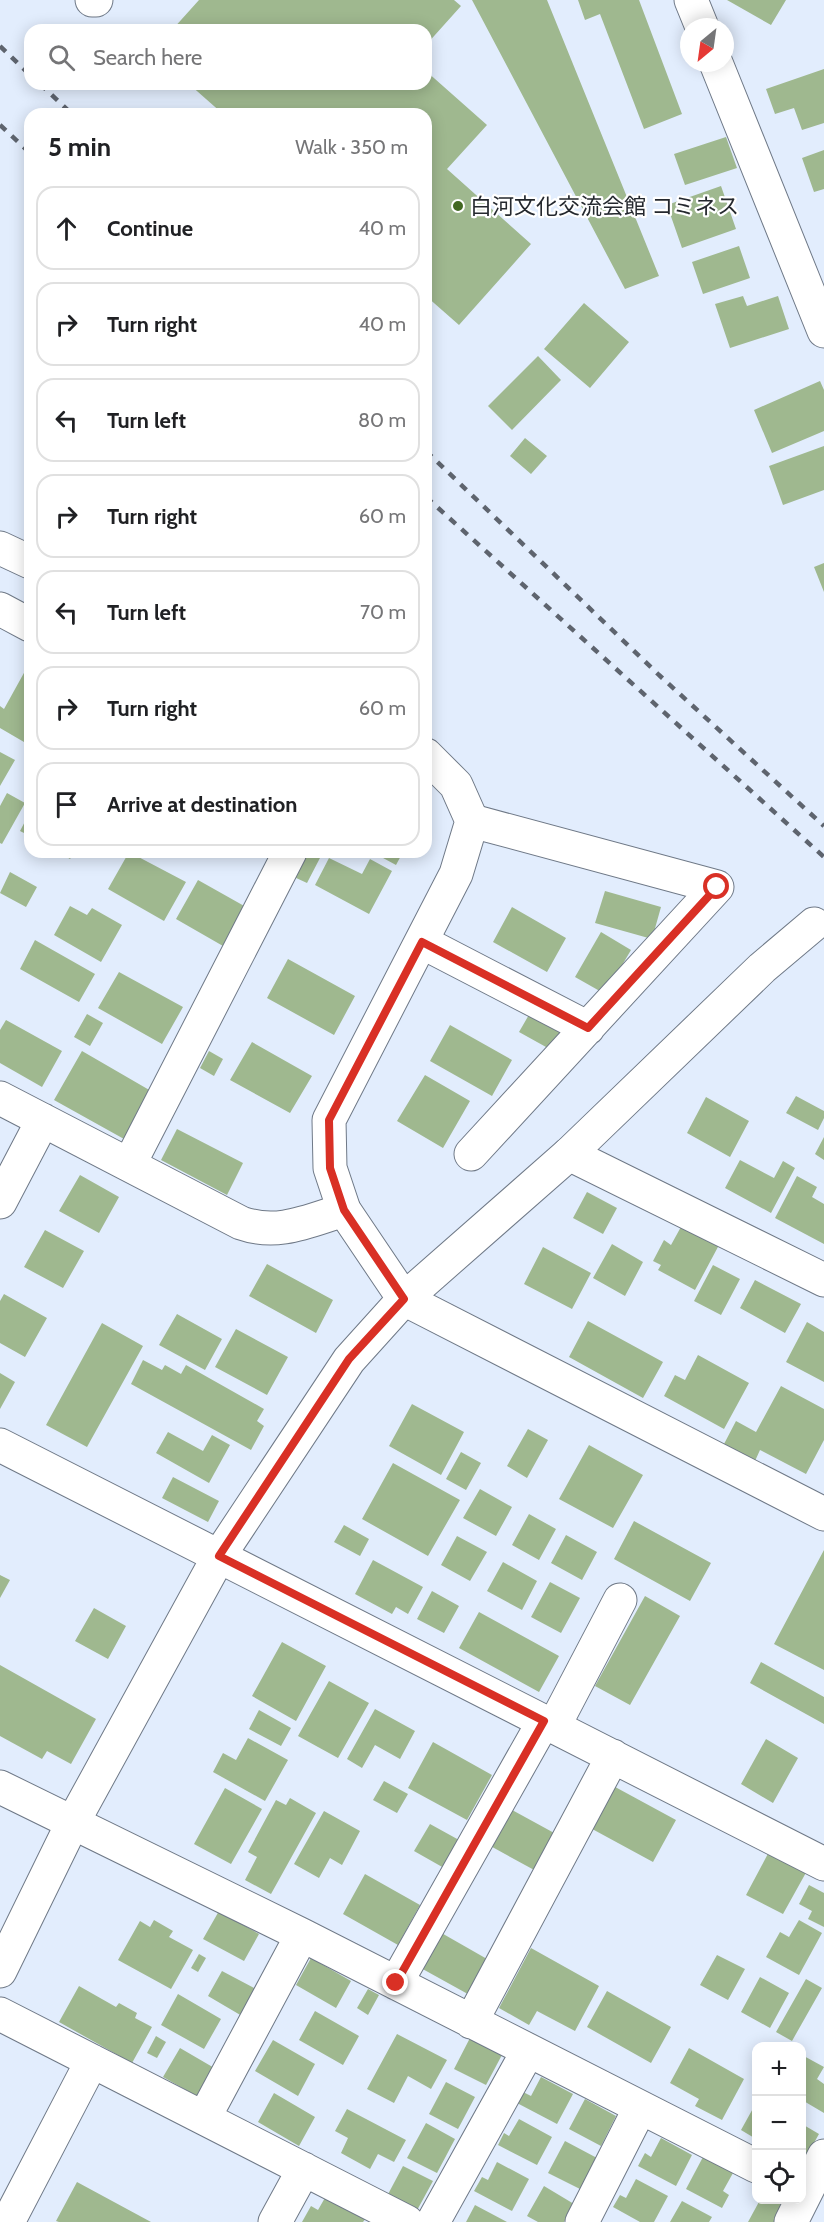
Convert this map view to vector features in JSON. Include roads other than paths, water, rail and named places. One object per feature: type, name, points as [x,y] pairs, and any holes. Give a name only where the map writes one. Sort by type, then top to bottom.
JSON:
[{"type":"street","points":[[691,0],[698,18]]},
{"type":"street","points":[[720,72],[824,331]]},
{"type":"street","points":[[0,549],[24,559]]},
{"type":"street","points":[[0,609],[24,622]]},
{"type":"street","points":[[432,761],[456,784],[472,821],[456,874],[329,1120],[330,1168],[344,1210],[404,1299],[824,1514]]},
{"type":"street","points":[[471,1154],[717,887],[472,821]]},
{"type":"street","points":[[130,1163],[287,858]]},
{"type":"street","points":[[0,1971],[72,1824],[219,1556],[349,1359],[404,1299],[569,1154],[762,968],[814,924]]},
{"type":"street","points":[[422,942],[588,1028]]},
{"type":"street","points":[[0,1098],[130,1163],[241,1223],[261,1230],[285,1227],[344,1210]]},
{"type":"street","points":[[0,1203],[43,1120]]},
{"type":"street","points":[[569,1154],[824,1280]]},
{"type":"street","points":[[0,1445],[824,1864]]},
{"type":"street","points":[[396,1983],[621,1600]]},
{"type":"street","points":[[471,2022],[614,1756]]},
{"type":"street","points":[[0,1787],[302,1935],[752,2164]]},
{"type":"street","points":[[204,2118],[302,1935]]},
{"type":"street","points":[[0,2014],[408,2222]]},
{"type":"street","points":[[433,2222],[528,2051]]},
{"type":"street","points":[[8,2222],[92,2061]]},
{"type":"street","points":[[582,2222],[640,2108]]},
{"type":"street","points":[[791,2222],[810,2194],[824,2156]]},
{"type":"street","points":[[275,2222],[304,2169]]},
{"type":"railway","points":[[0,46],[24,69]]},
{"type":"railway","points":[[46,90],[66,108]]},
{"type":"railway","points":[[0,125],[24,147]]},
{"type":"railway","points":[[432,457],[659,675],[824,826]]},
{"type":"railway","points":[[432,502],[824,857]]},
{"type":"place","name":"白河文化交流会館 コミネス","points":[[458,206]]}]
